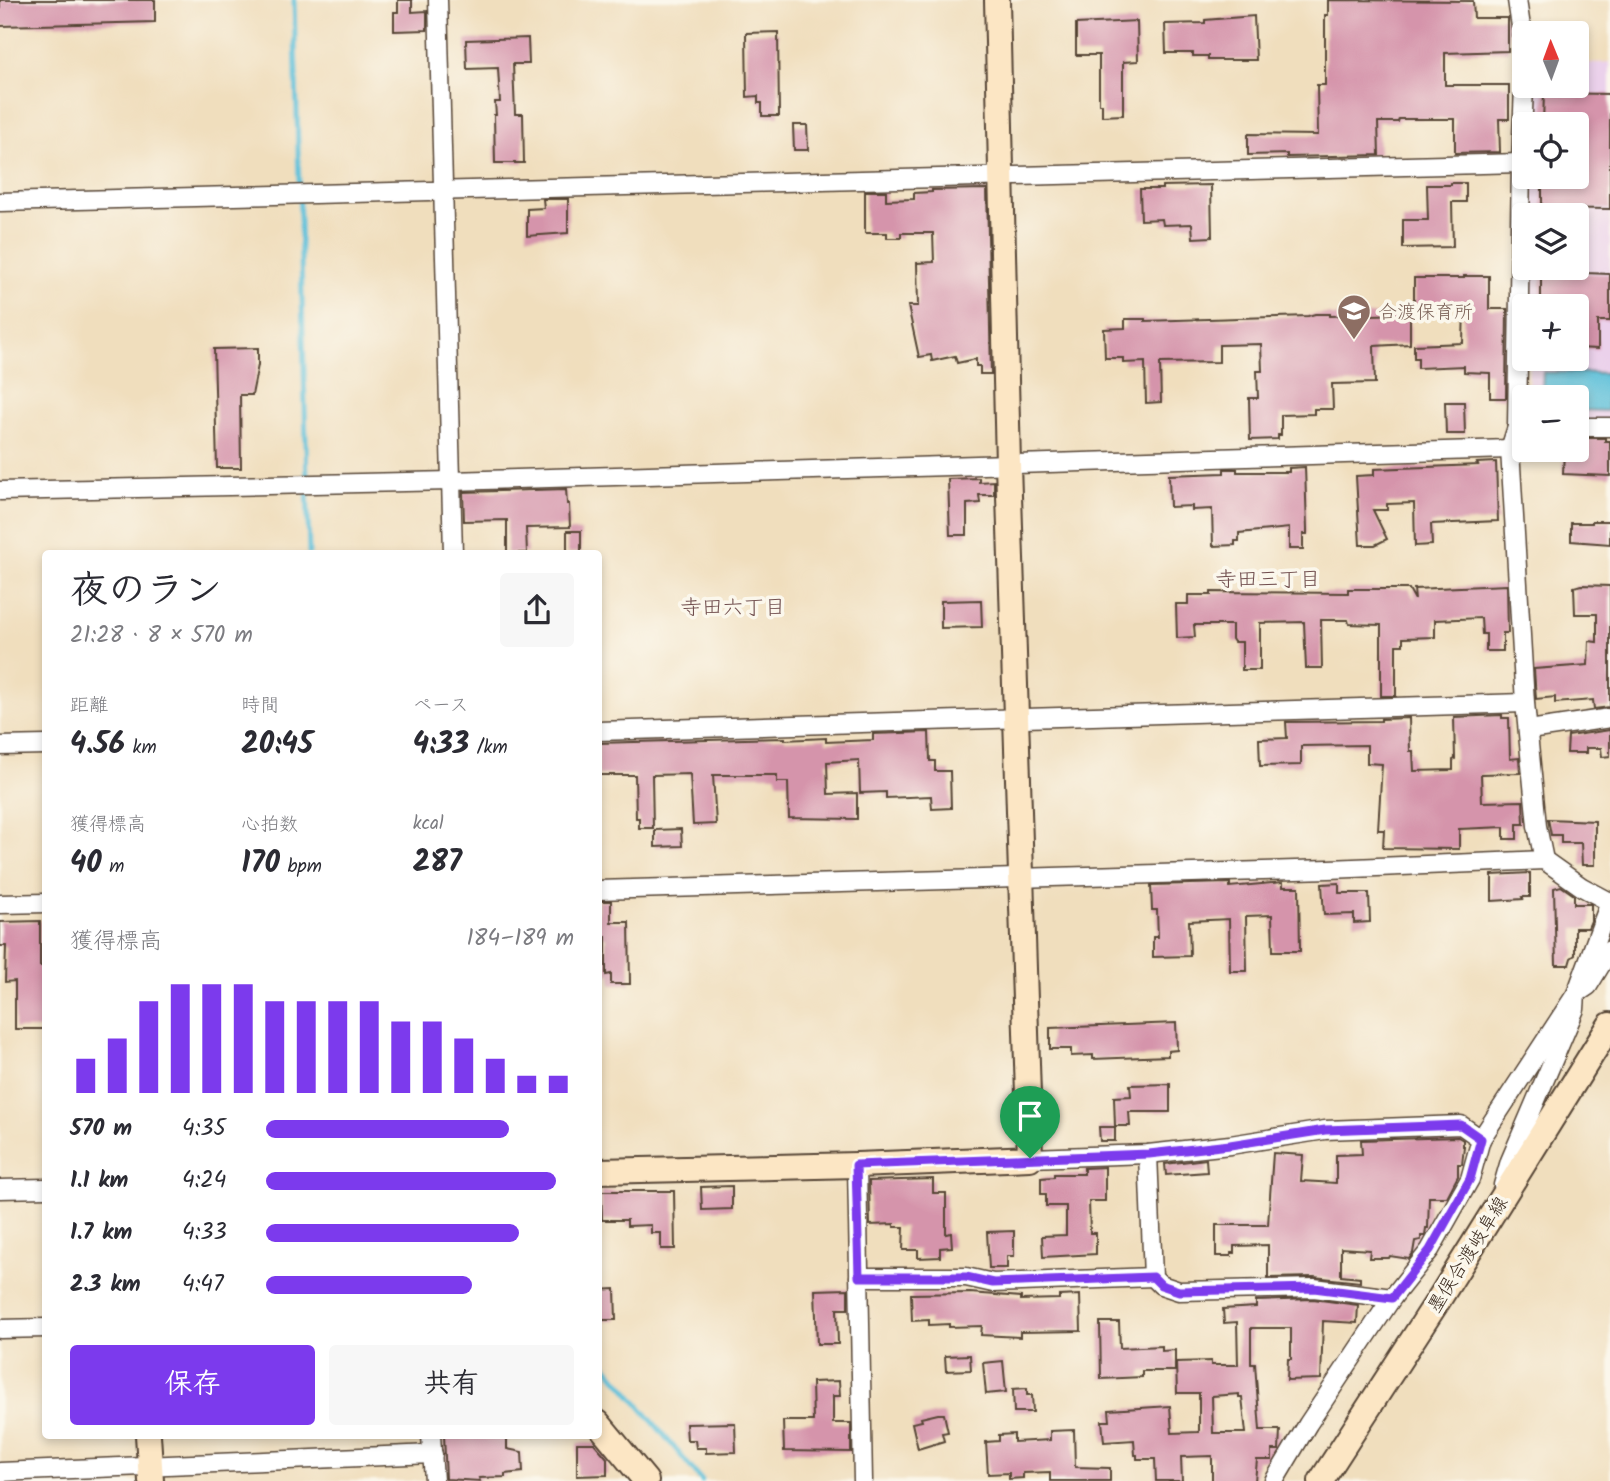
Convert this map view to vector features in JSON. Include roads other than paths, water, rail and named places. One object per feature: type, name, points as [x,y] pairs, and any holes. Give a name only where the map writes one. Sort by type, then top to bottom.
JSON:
[{"type":"street","points":[[438,0],[453,550]]},
{"type":"street","points":[[997,0],[1008,464],[1030,1158]]},
{"type":"street","points":[[1517,0],[1520,21]]},
{"type":"street","points":[[0,202],[1512,163]]},
{"type":"street","points":[[1521,189],[1521,385]]},
{"type":"street","points":[[1589,427],[1610,427]]},
{"type":"street","points":[[1512,445],[1510,449],[1525,703],[1537,826],[1544,860]]},
{"type":"street","points":[[0,491],[451,481],[1510,449]]},
{"type":"street","points":[[602,731],[1525,703]]},
{"type":"street","points":[[1529,730],[1610,718]]},
{"type":"street","points":[[0,746],[42,745]]},
{"type":"street","points":[[602,890],[1412,867],[1544,860],[1582,887],[1610,902],[1576,993],[1481,1139],[1470,1179],[1430,1250],[1392,1298],[1308,1424],[1274,1481]]},
{"type":"street","points":[[0,904],[42,903]]},
{"type":"street","points":[[1576,993],[1588,986],[1610,950]]},
{"type":"street","points":[[1497,1208],[1510,1161],[1575,1009],[1576,993]]},
{"type":"street","name":"墨俣合渡岐阜線","points":[[1321,1481],[1497,1208],[1610,1025]]},
{"type":"street","points":[[602,1171],[1149,1154],[1325,1130],[1461,1125],[1481,1139]]},
{"type":"street","points":[[1149,1154],[1153,1277],[1161,1285],[1179,1291],[1314,1288],[1392,1298]]},
{"type":"street","points":[[856,1165],[863,1481]]},
{"type":"street","points":[[0,1189],[42,1188]]},
{"type":"street","points":[[859,1277],[966,1277],[993,1283],[1153,1277]]},
{"type":"street","points":[[0,1329],[42,1328]]},
{"type":"street","points":[[602,1428],[646,1481]]},
{"type":"street","points":[[148,1439],[150,1473]]},
{"type":"street","points":[[432,1439],[434,1481]]},
{"type":"street","points":[[0,1472],[150,1473],[433,1454]]},
{"type":"water","points":[[1543,372],[1607,373],[1607,411],[1589,410],[1589,385],[1542,385]]},
{"type":"waterway","points":[[294,0],[309,550]]},
{"type":"waterway","points":[[602,1361],[702,1481]]},
{"type":"place","name":"合渡保育所","points":[[1354,341]]},
{"type":"district","name":"寺田三丁目","points":[[1268,579]]},
{"type":"district","name":"寺田六丁目","points":[[733,607]]}]
